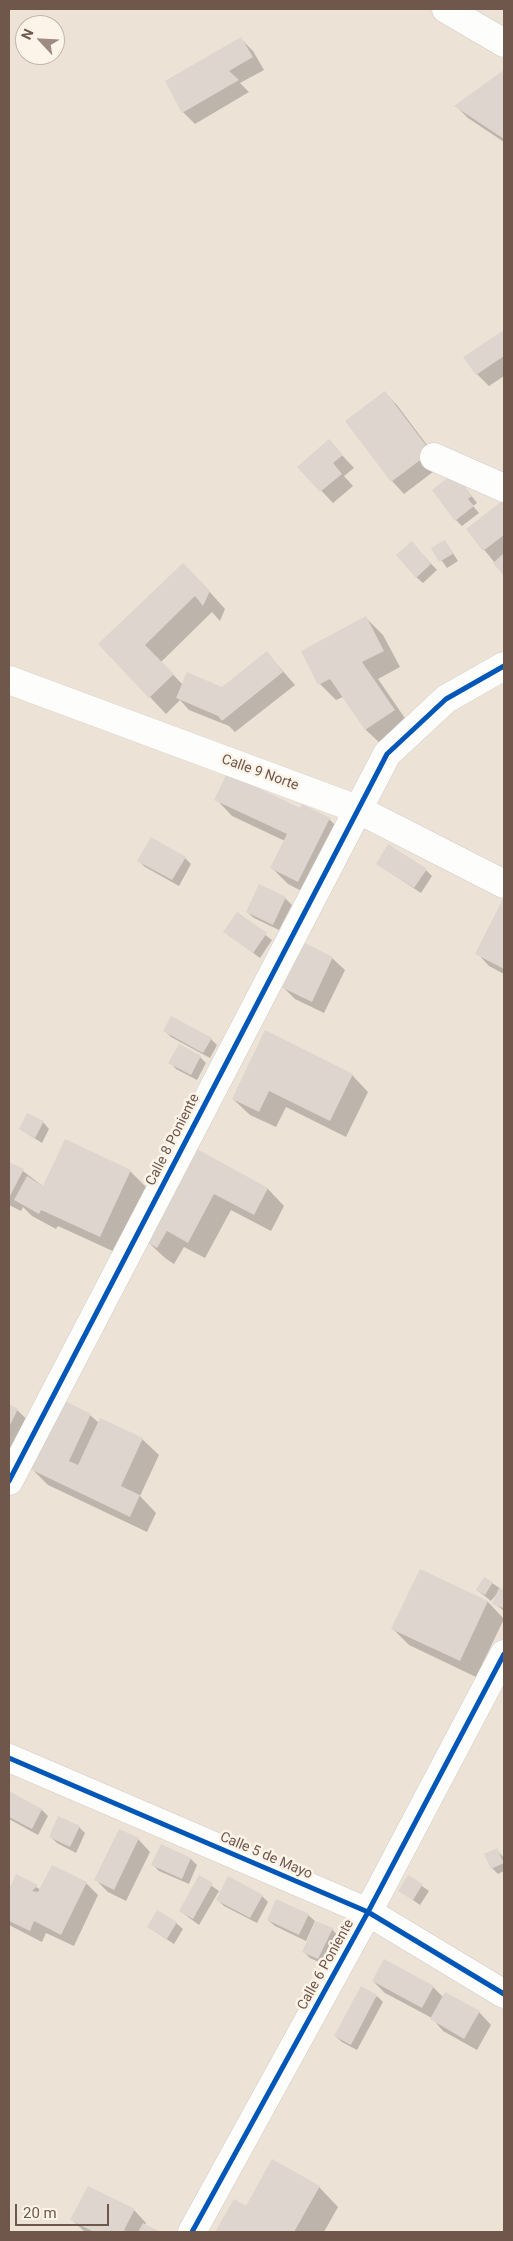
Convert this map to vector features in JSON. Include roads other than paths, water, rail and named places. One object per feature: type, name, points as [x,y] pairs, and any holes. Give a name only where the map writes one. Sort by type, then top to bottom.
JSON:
[{"type":"street","points":[[446,9],[504,43]]},
{"type":"street","points":[[434,457],[504,488]]},
{"type":"street","name":"Calle 8 Poniente","points":[[9,1481],[387,754],[446,699],[504,666]]},
{"type":"street","name":"Calle 9 Norte","points":[[9,680],[357,809],[504,884]]},
{"type":"street","name":"Calle 6 Poniente","points":[[192,2232],[368,1912],[504,1654]]},
{"type":"street","name":"Calle 5 de Mayo","points":[[9,1758],[368,1912],[504,1994]]}]
